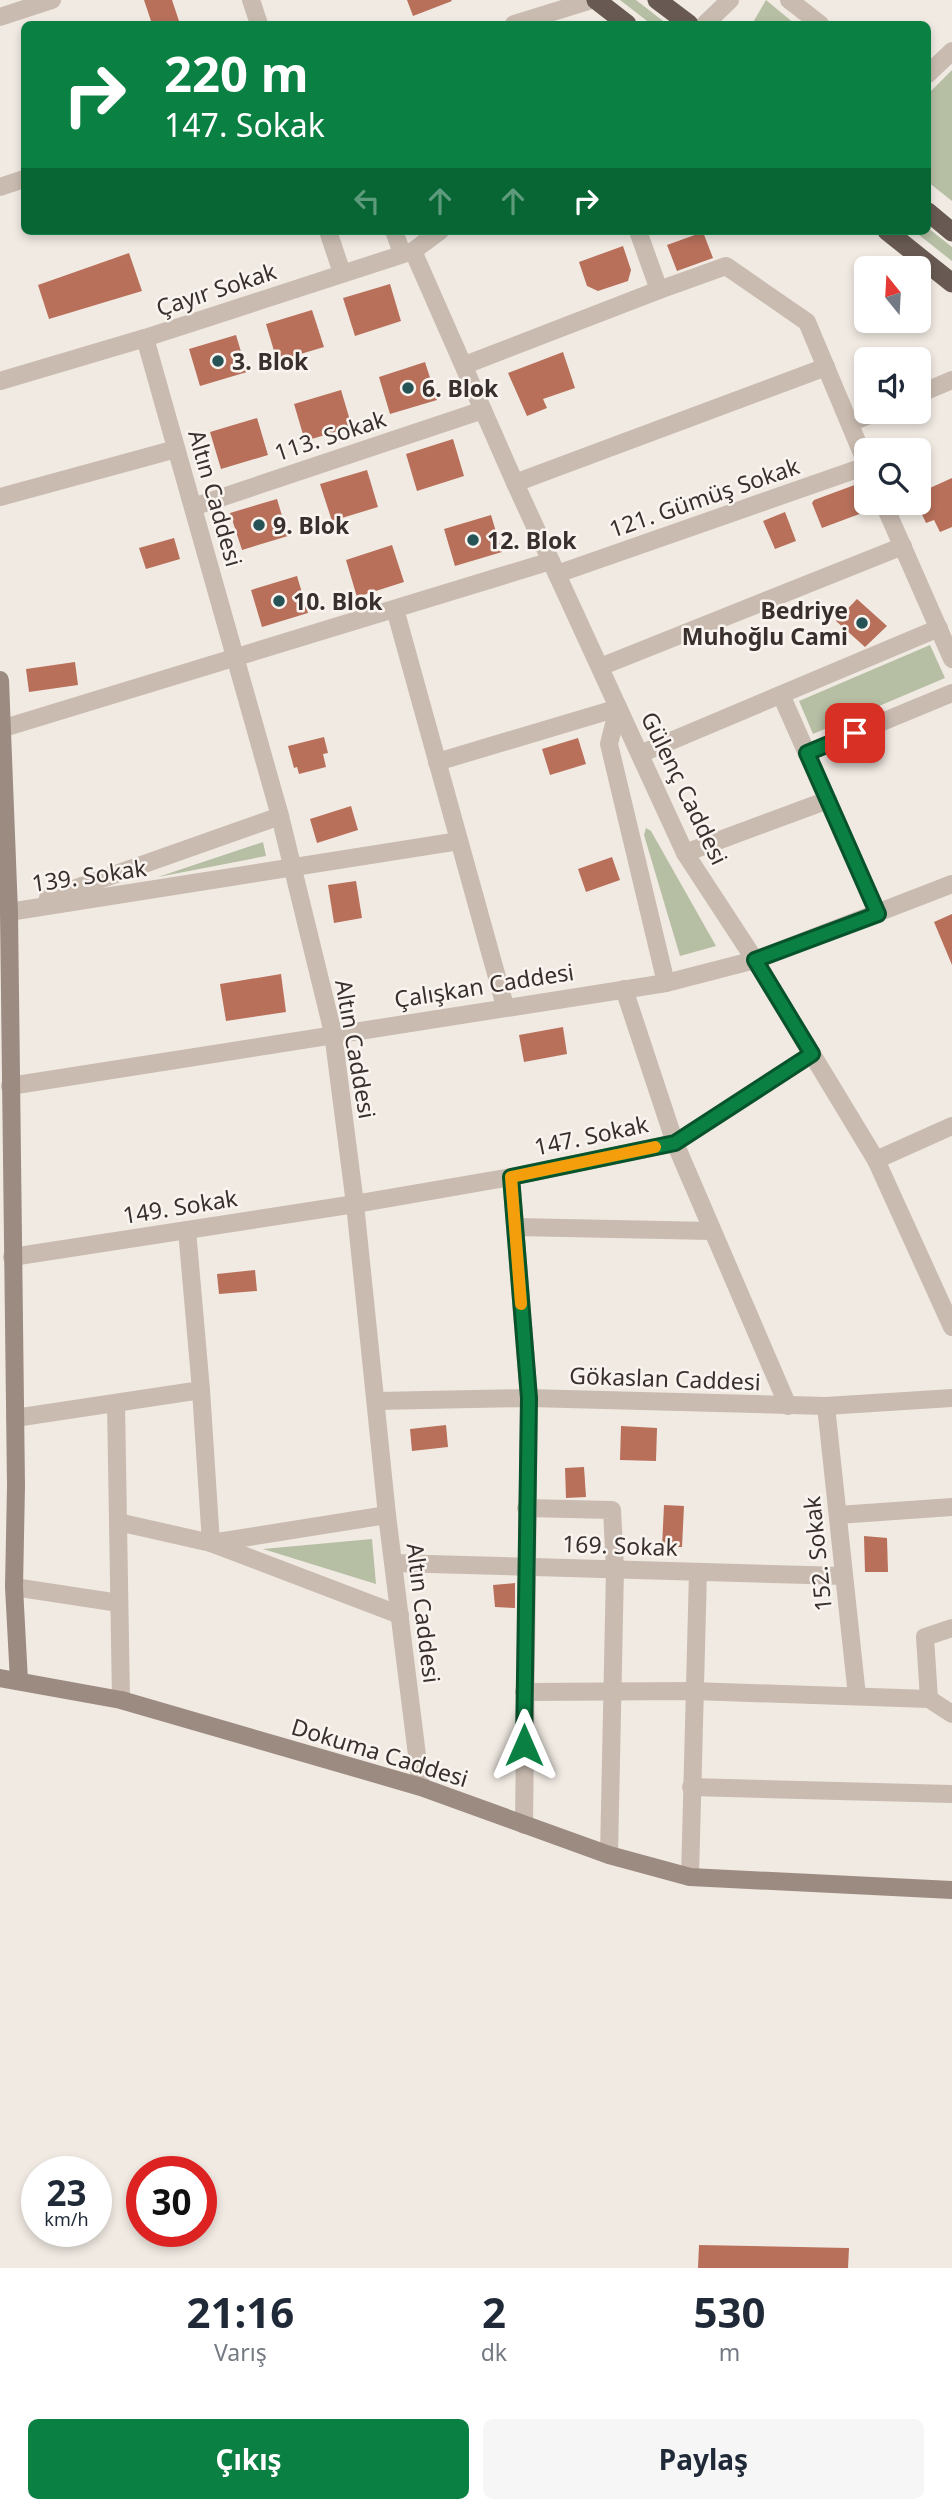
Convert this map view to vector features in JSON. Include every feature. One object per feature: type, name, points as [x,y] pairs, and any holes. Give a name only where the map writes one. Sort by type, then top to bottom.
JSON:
[{"type":"highway","points":[[594,0],[623,21]]},
{"type":"highway","points":[[657,0],[685,21]]},
{"type":"highway","points":[[931,214],[952,232]]},
{"type":"highway","points":[[892,235],[952,283]]},
{"type":"main road","points":[[0,680],[4,728],[9,912],[15,1418],[14,1587],[19,1681]]},
{"type":"main road","name":"Dokuma Caddesi","points":[[0,1678],[121,1700],[421,1787],[609,1855],[690,1877],[952,1890]]},
{"type":"street","points":[[0,17],[52,0]]},
{"type":"street","points":[[251,0],[258,21]]},
{"type":"street","points":[[524,21],[594,0]]},
{"type":"street","points":[[708,21],[730,0]]},
{"type":"street","points":[[789,0],[816,21]]},
{"type":"street","points":[[931,71],[952,51]]},
{"type":"street","points":[[0,187],[21,180]]},
{"type":"street","points":[[329,235],[342,273]]},
{"type":"street","name":"Gülenç Caddesi","points":[[397,235],[408,252],[465,365],[515,483],[685,853],[755,960],[876,1160],[952,1327]]},
{"type":"street","name":"Çayır Sokak","points":[[0,381],[145,338],[408,252],[434,235]]},
{"type":"street","points":[[639,235],[659,290]]},
{"type":"street","points":[[465,365],[726,266],[807,322],[856,438]]},
{"type":"street","name":"Altın Caddesi","points":[[145,338],[280,816],[333,1033],[355,1204],[387,1515],[421,1787]]},
{"type":"street","points":[[515,483],[826,367]]},
{"type":"street","points":[[931,391],[950,387]]},
{"type":"street","name":"113. Sokak","points":[[193,507],[483,410]]},
{"type":"street","points":[[850,423],[854,421]]},
{"type":"street","points":[[0,497],[176,449]]},
{"type":"street","name":"121. Gümüş Sokak","points":[[4,728],[395,608],[554,567],[854,468]]},
{"type":"street","points":[[889,515],[952,659]]},
{"type":"street","points":[[600,667],[903,546]]},
{"type":"street","points":[[395,608],[505,1006]]},
{"type":"street","points":[[640,754],[782,697],[939,628]]},
{"type":"street","points":[[807,753],[952,693]]},
{"type":"street","points":[[782,697],[878,914]]},
{"type":"street","points":[[438,762],[618,708]]},
{"type":"street","points":[[618,708],[609,744],[666,983]]},
{"type":"street","points":[[685,853],[828,800]]},
{"type":"street","name":"139. Sokak","points":[[9,912],[280,816]]},
{"type":"street","name":"139. Sokak","points":[[9,912],[459,841]]},
{"type":"street","name":"Çalışkan Caddesi","points":[[10,1086],[333,1033],[666,983],[755,960],[952,884]]},
{"type":"street","points":[[624,989],[675,1143],[788,1406]]},
{"type":"street","name":"147. Sokak","points":[[355,1204],[511,1177],[675,1143],[812,1054]]},
{"type":"street","points":[[876,1160],[952,1126]]},
{"type":"street","points":[[511,1177],[529,1398],[524,1825]]},
{"type":"street","name":"149. Sokak","points":[[12,1257],[355,1204]]},
{"type":"street","points":[[515,1227],[712,1231]]},
{"type":"street","points":[[187,1230],[211,1544]]},
{"type":"street","points":[[15,1418],[201,1390]]},
{"type":"street","name":"Gökaslan Caddesi","points":[[376,1401],[529,1398],[826,1406],[952,1398]]},
{"type":"street","points":[[116,1403],[121,1700]]},
{"type":"street","name":"152. Sokak","points":[[826,1406],[857,1696]]},
{"type":"street","points":[[838,1515],[952,1507]]},
{"type":"street","points":[[526,1508],[612,1510],[614,1569],[609,1855]]},
{"type":"street","points":[[211,1544],[387,1515]]},
{"type":"street","points":[[118,1522],[211,1544],[400,1615]]},
{"type":"street","name":"169. Sokak","points":[[394,1563],[844,1576]]},
{"type":"street","points":[[690,1877],[698,1572]]},
{"type":"street","points":[[14,1587],[119,1603]]},
{"type":"street","points":[[929,1699],[925,1637],[952,1628]]},
{"type":"street","points":[[524,1692],[693,1691],[929,1699],[952,1714]]},
{"type":"street","points":[[691,1787],[952,1794]]},
{"type":"green space","points":[[620,0],[636,0],[663,21],[647,21]]},
{"type":"green space","points":[[766,0],[791,21],[754,21]]},
{"type":"green space","points":[[952,70],[952,201],[931,184],[931,91]]},
{"type":"green space","points":[[931,230],[952,247],[952,261],[919,235],[931,235]]},
{"type":"green space","points":[[930,645],[945,678],[813,734],[799,701]]},
{"type":"green space","points":[[646,828],[651,831],[716,946],[680,956],[644,835]]},
{"type":"green space","points":[[263,842],[266,856],[158,877]]},
{"type":"green space","points":[[372,1539],[376,1584],[263,1549]]},
{"type":"building","points":[[144,0],[172,0],[179,21],[151,21]]},
{"type":"building","points":[[407,0],[451,0],[452,1],[413,16]]},
{"type":"building","points":[[695,235],[704,235],[713,258],[677,271],[667,245]]},
{"type":"building","points":[[623,246],[631,270],[628,281],[598,291],[587,286],[579,262]]},
{"type":"building","points":[[129,253],[142,291],[49,319],[38,285]]},
{"type":"building","points":[[390,284],[401,321],[355,336],[343,298]]},
{"type":"building","points":[[312,310],[324,347],[277,361],[266,324]]},
{"type":"building","name":"3. Blok","points":[[236,335],[247,372],[200,386],[189,349]]},
{"type":"building","points":[[563,352],[575,388],[543,399],[547,408],[527,416],[508,373]]},
{"type":"building","name":"6. Blok","points":[[425,362],[437,400],[390,414],[379,377]]},
{"type":"building","points":[[341,390],[352,427],[305,441],[294,404]]},
{"type":"building","points":[[257,418],[268,455],[221,469],[210,432]]},
{"type":"building","points":[[453,439],[464,476],[417,491],[406,454]]},
{"type":"building","points":[[367,470],[378,507],[332,521],[320,484]]},
{"type":"building","points":[[952,478],[952,527],[940,532],[934,520],[926,523],[922,515],[931,515],[931,487]]},
{"type":"building","points":[[854,485],[854,515],[857,515],[822,528],[812,503]]},
{"type":"building","name":"9. Blok","points":[[277,499],[288,536],[242,550],[230,513]]},
{"type":"building","points":[[785,512],[796,541],[775,549],[763,521]]},
{"type":"building","name":"12. Blok","points":[[491,515],[502,552],[455,566],[444,529]]},
{"type":"building","points":[[174,538],[180,559],[146,569],[139,548]]},
{"type":"building","points":[[392,545],[404,582],[357,597],[346,560]]},
{"type":"building","name":"10. Blok","points":[[297,576],[308,613],[262,627],[251,590]]},
{"type":"building","name":"Bedriye Muhoğlu Cami","points":[[857,599],[887,626],[865,647],[836,621]]},
{"type":"building","points":[[75,662],[78,685],[29,692],[26,669]]},
{"type":"building","points":[[324,737],[328,753],[323,754],[326,767],[299,774],[297,767],[294,768],[288,746]]},
{"type":"building","points":[[578,738],[586,764],[550,775],[542,749]]},
{"type":"building","points":[[351,806],[358,830],[317,843],[310,819]]},
{"type":"building","points":[[612,857],[620,880],[586,892],[578,869]]},
{"type":"building","points":[[356,881],[362,918],[334,923],[328,885]]},
{"type":"building","points":[[952,914],[952,965],[934,922]]},
{"type":"building","points":[[281,974],[286,1012],[226,1021],[220,984]]},
{"type":"building","points":[[563,1027],[567,1054],[524,1062],[519,1035]]},
{"type":"building","points":[[255,1270],[257,1291],[219,1294],[217,1274]]},
{"type":"building","points":[[446,1425],[448,1447],[412,1451],[410,1429]]},
{"type":"building","points":[[621,1426],[657,1428],[656,1461],[620,1460]]},
{"type":"building","points":[[584,1467],[586,1497],[566,1498],[565,1468]]},
{"type":"building","points":[[664,1505],[684,1506],[682,1547],[662,1547]]},
{"type":"building","points":[[864,1536],[887,1538],[888,1572],[865,1572]]},
{"type":"building","points":[[515,1583],[515,1608],[495,1607],[493,1585]]},
{"type":"building","points":[[699,2245],[849,2248],[848,2268],[698,2268]]},
{"type":"slow traffic","points":[[521,1304],[511,1177],[655,1147]]},
{"type":"place","name":"3. Blok","points":[[218,361]]},
{"type":"place","name":"6. Blok","points":[[408,388]]},
{"type":"place","name":"9. Blok","points":[[259,525]]},
{"type":"place","name":"12. Blok","points":[[473,540]]},
{"type":"place","name":"10. Blok","points":[[279,601]]},
{"type":"place","name":"Bedriye Muhoğlu Cami","points":[[862,623]]},
{"type":"route","points":[[524,1745],[529,1398],[511,1177],[675,1143],[812,1054],[755,960],[878,914],[807,753],[855,733]]}]
